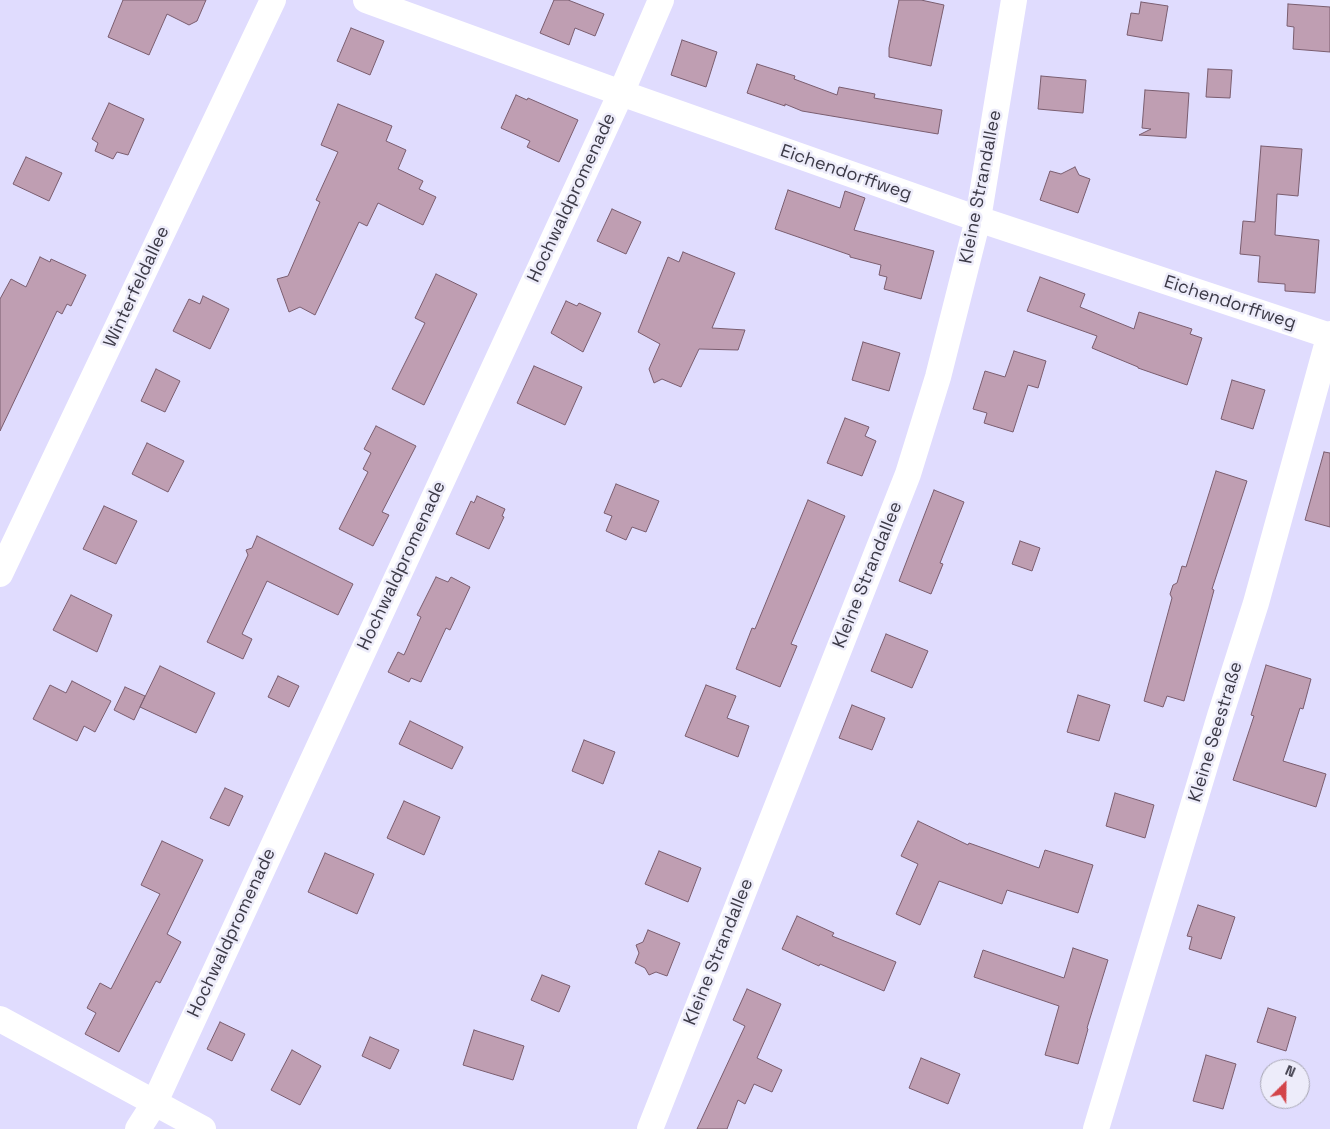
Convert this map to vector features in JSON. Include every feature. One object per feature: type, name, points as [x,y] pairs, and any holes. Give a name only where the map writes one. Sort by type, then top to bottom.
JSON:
[{"type":"street","name":"Winterfeldallee","points":[[0,574],[273,0]]},
{"type":"street","name":"Eichendorffweg","points":[[366,0],[620,93],[978,219],[1330,335]]},
{"type":"street","name":"Hochwaldpromenade","points":[[138,1129],[154,1104],[620,93],[661,0]]},
{"type":"street","name":"Kleine Strandallee","points":[[650,1129],[908,474],[938,376],[978,219],[1014,0]]},
{"type":"street","name":"Kleine Seestraße","points":[[1096,1129],[1220,716],[1256,603],[1330,335]]},
{"type":"street","points":[[0,1019],[203,1129]]},
{"type":"building","points":[[123,0],[206,0],[197,21],[189,25],[167,14],[149,55],[108,37]]},
{"type":"building","points":[[554,0],[568,0],[604,14],[595,36],[575,28],[569,45],[540,33]]},
{"type":"building","points":[[899,0],[921,0],[944,5],[931,66],[889,57],[889,48]]},
{"type":"building","points":[[1141,2],[1168,6],[1162,41],[1127,35],[1131,13],[1139,14]]},
{"type":"building","points":[[1288,4],[1330,7],[1330,52],[1293,49],[1294,27],[1287,26]]},
{"type":"building","points":[[351,28],[384,41],[370,75],[337,61]]},
{"type":"building","points":[[682,40],[717,52],[706,87],[671,75]]},
{"type":"building","points":[[757,64],[795,76],[794,79],[837,95],[839,87],[875,94],[874,98],[942,110],[938,134],[802,111],[747,93]]},
{"type":"building","points":[[1208,69],[1232,70],[1230,98],[1206,97]]},
{"type":"building","points":[[1041,76],[1086,80],[1083,113],[1038,109]]},
{"type":"building","points":[[1145,90],[1189,93],[1186,138],[1139,135],[1151,129],[1142,128]]},
{"type":"building","points":[[516,95],[527,100],[528,98],[578,120],[559,162],[527,147],[530,141],[501,128]]},
{"type":"building","points":[[109,103],[144,119],[128,155],[117,152],[113,159],[95,151],[98,143],[92,139]]},
{"type":"building","points":[[338,104],[392,126],[386,141],[406,150],[398,169],[423,181],[419,189],[436,197],[423,225],[378,203],[367,226],[359,222],[315,315],[300,307],[289,312],[277,279],[288,276],[320,202],[316,200],[338,152],[321,145]]},
{"type":"building","points":[[1261,146],[1302,149],[1298,196],[1277,194],[1275,235],[1319,240],[1315,293],[1285,291],[1285,284],[1258,282],[1260,256],[1240,254],[1243,221],[1255,222]]},
{"type":"building","points":[[26,157],[62,173],[49,201],[13,184]]},
{"type":"building","points":[[1075,167],[1079,175],[1090,179],[1078,213],[1040,200],[1050,171],[1061,174]]},
{"type":"building","points":[[788,190],[840,208],[845,191],[865,198],[854,230],[934,251],[921,299],[884,289],[887,277],[879,275],[881,265],[850,257],[850,255],[775,229]]},
{"type":"building","points":[[612,209],[641,222],[626,254],[597,241]]},
{"type":"building","points":[[683,252],[735,273],[712,328],[745,330],[738,350],[699,349],[681,387],[662,379],[654,383],[649,369],[660,344],[638,332],[668,257],[679,262]]},
{"type":"building","points":[[40,257],[50,262],[51,259],[86,275],[71,306],[67,304],[62,314],[57,311],[0,431],[0,299],[11,279],[26,287]]},
{"type":"building","points":[[436,274],[477,294],[424,405],[392,389],[425,323],[415,318]]},
{"type":"building","points":[[1040,277],[1085,294],[1080,307],[1134,329],[1139,312],[1192,329],[1190,334],[1202,338],[1187,385],[1138,368],[1092,348],[1097,336],[1027,311]]},
{"type":"building","points":[[203,296],[229,309],[210,349],[173,331],[189,299],[200,304]]},
{"type":"building","points":[[566,301],[577,306],[579,303],[601,313],[583,352],[551,333]]},
{"type":"building","points":[[863,342],[900,353],[889,391],[852,380]]},
{"type":"building","points":[[1014,351],[1046,361],[1038,388],[1028,385],[1013,432],[984,423],[987,413],[973,409],[985,371],[1005,377]]},
{"type":"building","points":[[534,366],[582,387],[565,425],[517,403]]},
{"type":"building","points":[[156,369],[180,381],[165,412],[141,401]]},
{"type":"building","points":[[1232,380],[1265,390],[1253,429],[1221,419]]},
{"type":"building","points":[[845,418],[869,427],[865,436],[876,441],[862,476],[827,463]]},
{"type":"building","points":[[376,426],[416,446],[382,512],[389,515],[373,546],[339,529],[368,472],[363,469],[371,453],[364,449]]},
{"type":"building","points":[[147,443],[184,461],[168,492],[132,474]]},
{"type":"building","points":[[1324,452],[1330,453],[1330,527],[1305,520]]},
{"type":"building","points":[[1216,471],[1247,481],[1212,589],[1214,590],[1184,701],[1167,696],[1163,707],[1144,701],[1172,598],[1170,594],[1173,585],[1177,583],[1182,566],[1186,567]]},
{"type":"building","points":[[616,484],[659,501],[646,532],[632,527],[626,540],[606,531],[612,516],[604,513]]},
{"type":"building","points":[[934,490],[964,502],[940,563],[943,564],[931,594],[899,581]]},
{"type":"building","points":[[477,496],[505,509],[502,516],[504,517],[489,549],[456,534],[471,501],[474,503]]},
{"type":"building","points":[[808,500],[845,516],[791,644],[797,646],[780,687],[736,669],[752,628],[755,629]]},
{"type":"building","points":[[104,506],[137,521],[116,564],[83,549]]},
{"type":"building","points":[[257,536],[353,584],[338,615],[267,581],[242,634],[252,639],[243,659],[207,642],[248,555],[246,550],[252,548]]},
{"type":"building","points":[[1020,541],[1040,548],[1032,571],[1012,564]]},
{"type":"building","points":[[436,577],[448,582],[451,577],[470,587],[450,630],[446,628],[421,682],[411,678],[409,682],[388,672],[398,652],[404,655],[421,617],[417,615]]},
{"type":"building","points":[[71,595],[112,615],[97,652],[53,630]]},
{"type":"building","points":[[886,634],[928,651],[912,688],[871,671]]},
{"type":"building","points":[[1266,665],[1311,679],[1303,709],[1300,708],[1283,761],[1326,774],[1316,807],[1233,780],[1254,716],[1251,715]]},
{"type":"building","points":[[160,666],[215,693],[196,733],[140,707]]},
{"type":"building","points":[[278,676],[299,686],[289,707],[268,697]]},
{"type":"building","points":[[72,681],[111,701],[95,732],[84,726],[77,741],[33,719],[50,685],[66,693]]},
{"type":"building","points":[[706,685],[736,696],[727,718],[749,726],[738,757],[685,736]]},
{"type":"building","points":[[125,687],[145,696],[134,720],[114,710]]},
{"type":"building","points":[[1078,695],[1110,705],[1099,741],[1067,732]]},
{"type":"building","points":[[852,705],[885,718],[872,750],[839,738]]},
{"type":"building","points":[[410,721],[463,747],[452,769],[399,744]]},
{"type":"building","points":[[584,740],[615,752],[603,784],[572,771]]},
{"type":"building","points":[[225,788],[243,796],[229,826],[210,818]]},
{"type":"building","points":[[1115,793],[1154,805],[1145,838],[1106,826]]},
{"type":"building","points":[[404,801],[440,817],[424,855],[387,838]]},
{"type":"building","points":[[918,821],[968,845],[969,843],[1039,868],[1045,850],[1093,865],[1078,913],[1007,890],[1002,904],[939,881],[920,925],[896,914],[918,864],[901,856]]},
{"type":"building","points":[[162,841],[203,860],[167,934],[181,942],[160,983],[156,981],[119,1052],[85,1034],[96,1013],[87,1008],[100,983],[111,989],[160,894],[141,885]]},
{"type":"building","points":[[659,851],[701,868],[688,902],[645,884]]},
{"type":"building","points":[[325,853],[374,874],[357,914],[308,892]]},
{"type":"building","points":[[1198,905],[1235,917],[1221,959],[1189,949],[1192,937],[1187,936]]},
{"type":"building","points":[[797,916],[834,933],[832,936],[896,962],[884,991],[820,964],[819,966],[782,949]]},
{"type":"building","points":[[648,930],[680,943],[667,976],[656,972],[649,975],[645,968],[635,963],[639,953],[636,945],[643,942]]},
{"type":"building","points":[[1073,948],[1108,960],[1078,1064],[1045,1055],[1059,1006],[974,977],[983,950],[1064,978]]},
{"type":"building","points":[[542,975],[570,986],[559,1012],[531,1000]]},
{"type":"building","points":[[747,989],[781,1004],[757,1058],[782,1070],[772,1092],[754,1084],[745,1104],[738,1100],[727,1129],[697,1129],[745,1026],[733,1020]]},
{"type":"building","points":[[1268,1008],[1296,1017],[1286,1051],[1257,1042]]},
{"type":"building","points":[[220,1022],[245,1034],[232,1061],[207,1049]]},
{"type":"building","points":[[474,1030],[524,1046],[513,1080],[463,1065]]},
{"type":"building","points":[[370,1037],[399,1050],[390,1069],[362,1056]]},
{"type":"building","points":[[292,1050],[321,1066],[300,1105],[271,1090]]},
{"type":"building","points":[[1206,1055],[1236,1064],[1223,1109],[1193,1101]]},
{"type":"building","points":[[921,1058],[960,1074],[948,1104],[909,1088]]}]
